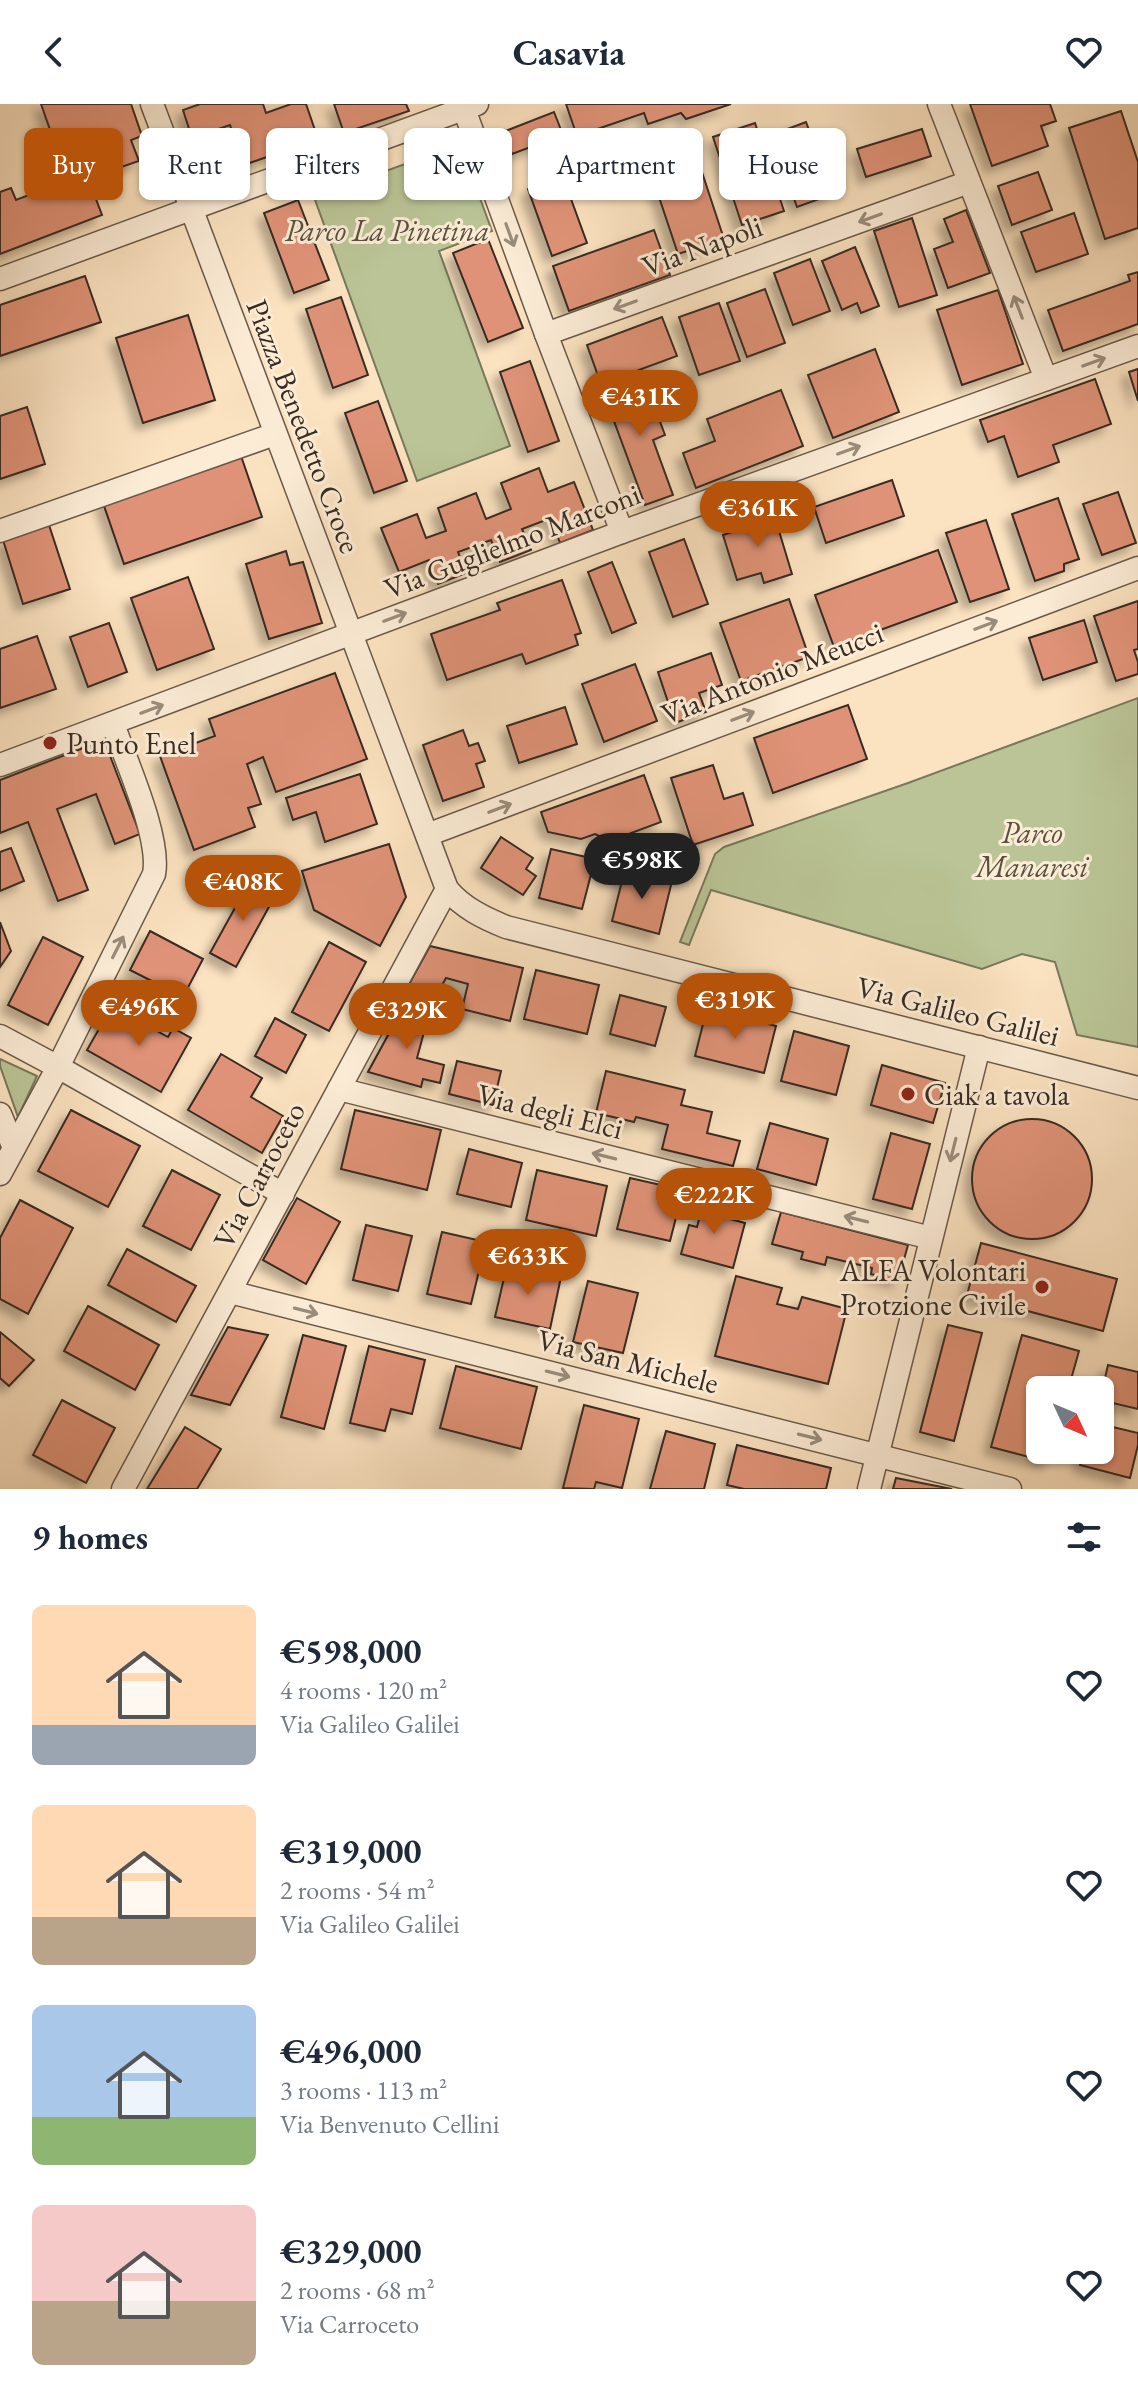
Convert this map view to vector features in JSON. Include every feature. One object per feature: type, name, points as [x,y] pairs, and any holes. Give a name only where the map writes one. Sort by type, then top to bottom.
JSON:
[{"type":"street","name":"Piazza Benedetto Croce","points":[[152,104],[447,889]]},
{"type":"street","points":[[939,104],[1046,379]]},
{"type":"street","points":[[0,279],[439,111],[471,106],[546,334],[622,532]]},
{"type":"street","name":"Via Napoli","points":[[546,334],[969,182]]},
{"type":"street","name":"Via Guglielmo Marconi","points":[[0,765],[622,532],[1138,346]]},
{"type":"street","points":[[0,531],[275,434]]},
{"type":"street","name":"Via Antonio Meucci","points":[[427,835],[1138,568]]},
{"type":"street","points":[[0,1174],[58,1067],[156,866],[152,834],[113,724]]},
{"type":"street","name":"Via Galileo Galilei","points":[[447,889],[466,907],[506,927],[1138,1088]]},
{"type":"street","name":"Via Carroceto","points":[[123,1489],[447,889]]},
{"type":"street","points":[[0,1036],[283,1194]]},
{"type":"street","points":[[869,1489],[979,1047]]},
{"type":"street","name":"Via degli Elci","points":[[339,1089],[931,1238]]},
{"type":"street","points":[[0,1114],[14,1148]]},
{"type":"street","name":"Via San Michele","points":[[230,1292],[1010,1489]]},
{"type":"green space","name":"Parco La Pinetina","points":[[404,164],[404,200],[481,200],[492,231],[439,251],[510,446],[417,481],[315,200],[388,200],[388,170]]},
{"type":"green space","name":"Parco Manaresi","points":[[1138,698],[1138,1047],[1077,1035],[1055,962],[1022,954],[982,969],[711,890],[689,945],[680,942],[715,854],[724,847]]},
{"type":"green space","points":[[0,1059],[37,1076],[18,1117],[0,1066]]},
{"type":"building","points":[[41,104],[131,104],[139,128],[139,137],[131,140],[139,161],[123,166],[123,128],[49,128]]},
{"type":"building","points":[[200,104],[263,104],[266,113],[291,104],[306,104],[314,128],[266,128],[266,157],[250,163],[250,128],[231,128],[230,125],[189,128],[183,110]]},
{"type":"building","points":[[334,104],[406,104],[409,111],[359,128],[342,128]]},
{"type":"building","points":[[566,104],[731,104],[686,119],[681,113],[648,124],[644,113],[600,128],[574,128]]},
{"type":"building","points":[[970,104],[1050,104],[1056,121],[1041,126],[1048,146],[992,166]]},
{"type":"building","points":[[1121,111],[1138,162],[1138,228],[1105,239],[1069,128]]},
{"type":"building","points":[[554,112],[560,128],[528,128],[528,148],[512,154],[512,128]]},
{"type":"building","points":[[806,122],[808,128],[790,128]]},
{"type":"building","points":[[755,123],[757,128],[740,128]]},
{"type":"building","points":[[922,129],[931,156],[866,177],[857,149]]},
{"type":"building","points":[[719,135],[719,155],[713,137]]},
{"type":"building","points":[[1038,172],[1052,210],[1012,225],[998,186]]},
{"type":"building","points":[[703,175],[724,239],[678,254],[660,200],[703,200]]},
{"type":"building","points":[[11,188],[16,200],[24,197],[24,200],[96,200],[102,215],[0,254],[0,192]]},
{"type":"building","points":[[298,200],[329,280],[294,293],[264,213]]},
{"type":"building","points":[[532,200],[571,200],[587,243],[552,256]]},
{"type":"building","points":[[734,200],[780,200],[784,211],[742,225]]},
{"type":"building","points":[[794,200],[816,200],[797,207]]},
{"type":"building","points":[[966,210],[990,273],[948,288],[934,249],[953,242],[944,219]]},
{"type":"building","points":[[1074,213],[1088,254],[1036,272],[1021,232]]},
{"type":"building","points":[[912,218],[937,295],[899,307],[874,231]]},
{"type":"building","points":[[654,230],[670,275],[569,311],[553,266]]},
{"type":"building","points":[[488,239],[523,328],[488,342],[453,253]]},
{"type":"building","points":[[855,247],[879,306],[861,313],[857,303],[842,310],[822,261]]},
{"type":"building","points":[[810,259],[830,311],[793,325],[774,273]]},
{"type":"building","points":[[1138,272],[1138,324],[1063,351],[1048,310],[1130,281],[1128,275]]},
{"type":"building","points":[[85,276],[101,322],[0,356],[0,305]]},
{"type":"building","points":[[765,289],[785,343],[747,357],[727,303]]},
{"type":"building","points":[[998,290],[1023,364],[962,385],[937,310]]},
{"type":"building","points":[[341,297],[368,375],[333,388],[306,309]]},
{"type":"building","points":[[719,303],[740,361],[699,375],[679,317]]},
{"type":"building","points":[[188,315],[215,400],[143,423],[116,338]]},
{"type":"building","points":[[662,317],[677,356],[601,384],[587,345]]},
{"type":"building","points":[[875,349],[899,412],[833,438],[808,375]]},
{"type":"building","points":[[530,361],[559,441],[528,452],[500,372]]},
{"type":"building","points":[[1138,369],[1138,401],[1129,372]]},
{"type":"building","points":[[644,379],[665,435],[653,440],[673,495],[645,505],[604,394]]},
{"type":"building","points":[[1095,379],[1111,424],[1053,445],[1059,462],[1018,477],[1004,436],[988,442],[980,420]]},
{"type":"building","points":[[781,390],[803,446],[696,488],[683,453],[715,441],[707,419]]},
{"type":"building","points":[[378,401],[407,481],[374,493],[345,413]]},
{"type":"building","points":[[27,407],[45,464],[0,479],[0,416]]},
{"type":"building","points":[[240,453],[262,517],[124,564],[102,500]]},
{"type":"building","points":[[539,468],[548,492],[574,482],[593,530],[560,543],[551,518],[522,529],[531,550],[500,562],[491,540],[458,552],[466,573],[438,584],[429,560],[399,572],[381,528],[417,514],[426,538],[446,531],[438,508],[476,493],[486,519],[511,509],[501,483]]},
{"type":"building","points":[[892,480],[904,516],[826,543],[814,507]]},
{"type":"building","points":[[1118,492],[1136,543],[1102,555],[1083,504]]},
{"type":"building","points":[[1058,498],[1079,559],[1064,564],[1064,571],[1035,581],[1012,514]]},
{"type":"building","points":[[773,511],[792,574],[764,583],[761,573],[737,580],[723,535],[741,529],[739,521]]},
{"type":"building","points":[[986,520],[1009,589],[970,602],[946,533]]},
{"type":"building","points":[[49,525],[70,589],[23,604],[3,540]]},
{"type":"building","points":[[684,539],[708,604],[673,617],[649,552]]},
{"type":"building","points":[[938,550],[957,602],[834,647],[815,595]]},
{"type":"building","points":[[286,551],[290,565],[303,562],[322,623],[269,639],[246,564]]},
{"type":"building","points":[[612,562],[636,623],[612,633],[588,572]]},
{"type":"building","points":[[188,577],[214,649],[157,670],[131,598]]},
{"type":"building","points":[[562,580],[581,633],[575,635],[578,645],[526,664],[522,654],[447,680],[431,634],[500,610],[497,603]]},
{"type":"building","points":[[789,599],[809,657],[741,681],[720,623]]},
{"type":"building","points":[[1138,601],[1138,649],[1134,650],[1138,674],[1116,681],[1094,616]]},
{"type":"building","points":[[1084,620],[1097,662],[1043,680],[1029,638]]},
{"type":"building","points":[[109,623],[127,672],[88,687],[70,637]]},
{"type":"building","points":[[37,636],[56,689],[0,708],[0,649]]},
{"type":"building","points":[[711,653],[722,685],[699,693],[706,712],[675,723],[658,672]]},
{"type":"building","points":[[635,664],[657,721],[604,742],[582,684]]},
{"type":"building","points":[[335,673],[367,759],[276,792],[263,757],[247,764],[261,804],[248,808],[255,827],[194,850],[160,756],[215,736],[209,719]]},
{"type":"building","points":[[848,705],[867,759],[773,793],[754,738]]},
{"type":"building","points":[[565,707],[577,744],[519,763],[507,726]]},
{"type":"building","points":[[463,730],[469,746],[478,743],[485,761],[476,764],[484,787],[443,801],[423,745]]},
{"type":"building","points":[[104,740],[140,834],[115,844],[96,794],[57,809],[88,890],[58,901],[28,822],[0,833],[0,780]]},
{"type":"building","points":[[713,765],[724,799],[743,793],[753,825],[693,845],[671,778]]},
{"type":"building","points":[[360,774],[377,824],[325,842],[316,812],[293,820],[286,798]]},
{"type":"building","points":[[644,775],[661,822],[610,841],[595,834],[581,839],[548,832],[541,812]]},
{"type":"building","points":[[501,837],[533,858],[526,869],[536,876],[523,895],[481,868]]},
{"type":"building","points":[[389,844],[406,897],[380,946],[314,910],[302,871]]},
{"type":"building","points":[[11,848],[24,881],[0,891],[0,852]]},
{"type":"building","points":[[551,849],[595,859],[582,909],[539,898]]},
{"type":"building","points":[[625,869],[672,881],[659,934],[612,921]]},
{"type":"building","points":[[251,879],[276,894],[236,967],[210,953]]},
{"type":"building","points":[[0,922],[11,951],[0,967]]},
{"type":"building","points":[[150,931],[203,959],[183,997],[130,970]]},
{"type":"building","points":[[43,937],[83,957],[48,1025],[8,1005]]},
{"type":"building","points":[[329,942],[366,962],[329,1031],[292,1012]]},
{"type":"building","points":[[430,946],[523,968],[510,1021],[462,1009],[468,984],[446,978],[434,1000],[408,986]]},
{"type":"building","points":[[536,970],[599,985],[587,1034],[524,1019]]},
{"type":"building","points":[[620,995],[666,1007],[655,1046],[610,1034]]},
{"type":"building","points":[[405,1004],[430,1010],[417,1058],[444,1065],[440,1083],[423,1079],[421,1087],[368,1072]]},
{"type":"building","points":[[112,1006],[168,1037],[173,1028],[191,1038],[161,1092],[87,1050]]},
{"type":"building","points":[[707,1008],[776,1026],[764,1073],[695,1056]]},
{"type":"building","points":[[275,1018],[306,1035],[286,1073],[255,1056]]},
{"type":"building","points":[[794,1031],[849,1046],[836,1095],[781,1081]]},
{"type":"building","points":[[221,1054],[262,1078],[251,1097],[283,1116],[262,1153],[188,1110]]},
{"type":"building","points":[[457,1061],[501,1071],[493,1105],[449,1094]]},
{"type":"building","name":"Ciak a tavola","points":[[882,1065],[945,1083],[933,1123],[871,1105]]},
{"type":"building","points":[[606,1071],[685,1090],[681,1105],[712,1112],[707,1133],[740,1141],[733,1166],[662,1149],[668,1125],[636,1117],[634,1122],[596,1113]]},
{"type":"building","points":[[71,1110],[140,1146],[108,1207],[38,1171]]},
{"type":"building","points":[[355,1110],[441,1130],[427,1190],[341,1169]]},
{"type":"building","points":[[1032,1119],[1055,1123],[1075,1136],[1088,1156],[1092,1179],[1088,1202],[1075,1222],[1055,1235],[1032,1239],[1009,1235],[989,1222],[976,1202],[972,1179],[976,1156],[989,1136],[1009,1123]]},
{"type":"building","points":[[770,1123],[828,1139],[816,1185],[757,1169]]},
{"type":"building","points":[[891,1133],[930,1144],[912,1209],[873,1199]]},
{"type":"building","points":[[469,1149],[522,1163],[511,1207],[457,1194]]},
{"type":"building","points":[[172,1170],[220,1195],[191,1250],[143,1226]]},
{"type":"building","points":[[537,1170],[607,1186],[596,1236],[526,1220]]},
{"type":"building","points":[[630,1178],[683,1190],[670,1241],[617,1229]]},
{"type":"building","points":[[297,1198],[340,1222],[306,1284],[263,1260]]},
{"type":"building","points":[[20,1200],[73,1228],[28,1314],[0,1299],[0,1238]]},
{"type":"building","points":[[704,1201],[732,1209],[730,1219],[745,1223],[733,1268],[681,1254],[689,1225],[697,1227]]},
{"type":"building","points":[[781,1212],[908,1245],[898,1281],[871,1274],[872,1268],[827,1257],[825,1265],[801,1259],[803,1252],[772,1244]]},
{"type":"building","points":[[366,1225],[412,1236],[398,1291],[353,1280]]},
{"type":"building","points":[[442,1232],[486,1242],[471,1304],[427,1294]]},
{"type":"building","name":"ALFA Volontari Protzione Civile","points":[[981,1243],[1117,1279],[1103,1331],[967,1295]]},
{"type":"building","points":[[127,1249],[196,1286],[176,1322],[108,1285]]},
{"type":"building","points":[[507,1265],[561,1277],[550,1329],[495,1317]]},
{"type":"building","points":[[736,1276],[782,1288],[777,1304],[798,1309],[802,1297],[847,1309],[828,1384],[715,1356]]},
{"type":"building","points":[[588,1281],[638,1293],[623,1353],[573,1342]]},
{"type":"building","points":[[88,1306],[159,1345],[135,1390],[64,1351]]},
{"type":"building","points":[[948,1325],[982,1333],[954,1441],[920,1432]]},
{"type":"building","points":[[228,1327],[268,1335],[230,1405],[191,1395]]},
{"type":"building","points":[[0,1332],[34,1360],[9,1386],[0,1378]]},
{"type":"building","points":[[303,1335],[346,1346],[324,1429],[281,1417]]},
{"type":"building","points":[[1022,1335],[1079,1351],[1072,1376],[1026,1376],[1026,1456],[991,1447]]},
{"type":"building","points":[[369,1346],[425,1360],[412,1414],[391,1409],[385,1431],[350,1423]]},
{"type":"building","points":[[1108,1365],[1138,1372],[1138,1409],[1114,1403],[1114,1376],[1105,1376]]},
{"type":"building","points":[[456,1366],[537,1387],[521,1449],[440,1428]]},
{"type":"building","points":[[62,1400],[115,1428],[86,1483],[33,1455]]},
{"type":"building","points":[[584,1405],[639,1419],[622,1488],[596,1482],[594,1489],[563,1488]]},
{"type":"building","points":[[185,1427],[221,1449],[197,1489],[147,1489]]},
{"type":"building","points":[[1114,1427],[1138,1433],[1130,1478],[1080,1465],[1114,1464]]},
{"type":"building","points":[[666,1431],[715,1444],[704,1489],[650,1489]]},
{"type":"building","points":[[737,1445],[831,1468],[826,1489],[744,1489],[727,1485]]},
{"type":"building","points":[[896,1478],[952,1489],[893,1489]]},
{"type":"place","name":"Punto Enel","points":[[50,743]]},
{"type":"place","name":"Ciak a tavola","points":[[908,1094]]},
{"type":"place","name":"ALFA Volontari Protzione Civile","points":[[1042,1287]]}]
